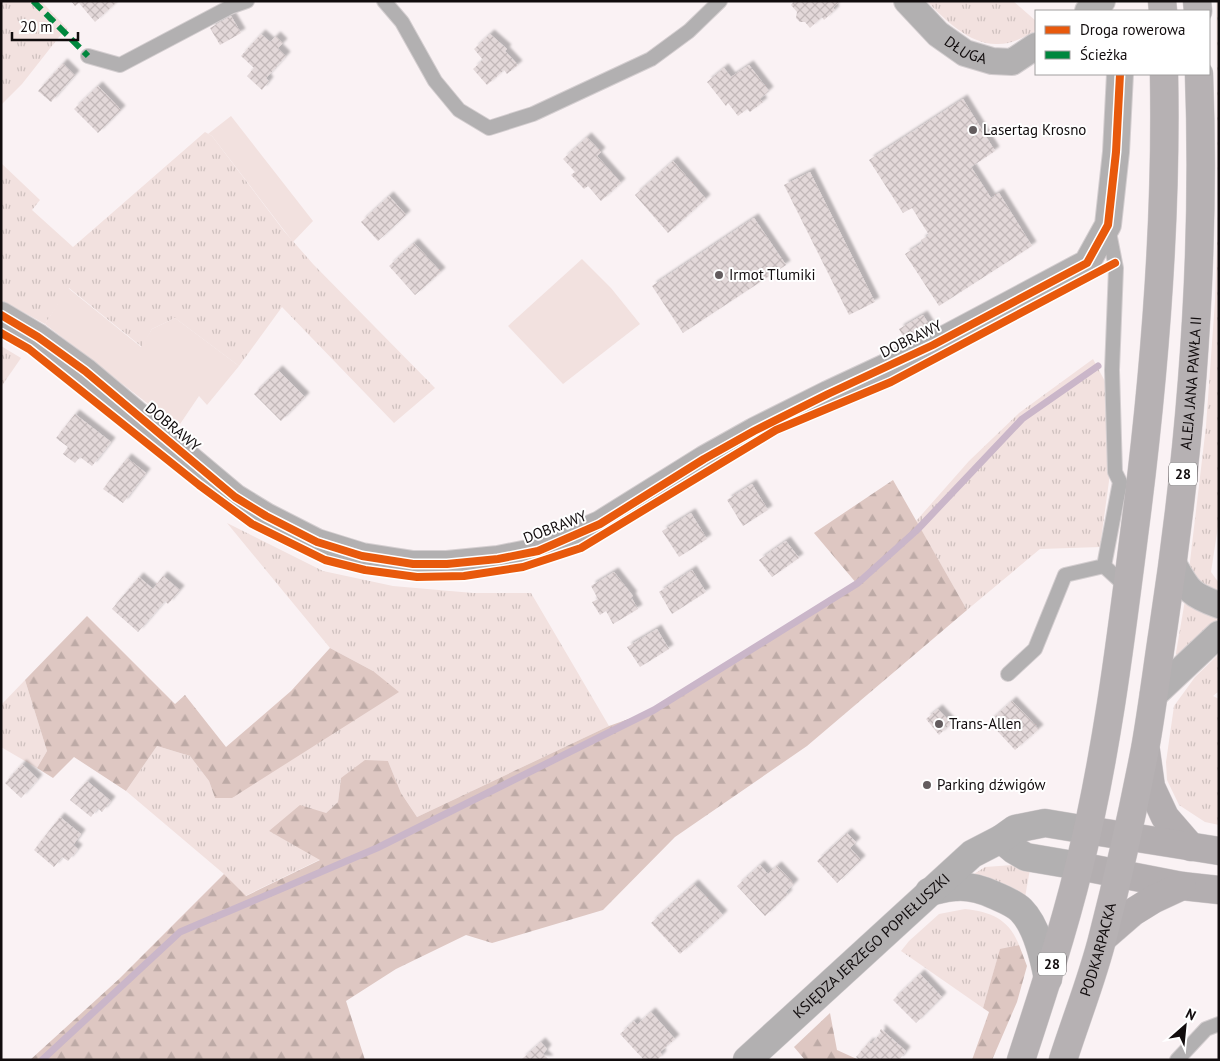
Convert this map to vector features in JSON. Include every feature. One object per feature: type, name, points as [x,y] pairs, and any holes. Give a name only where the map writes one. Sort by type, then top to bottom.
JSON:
[{"type":"main road","name":"28","points":[[1021,1060],[1048,979],[1079,866],[1115,683],[1145,449],[1160,265],[1164,174],[1164,75]]},
{"type":"main road","name":"ALEJA JANA PAWŁA II","points":[[1127,836],[1145,748],[1173,563],[1190,392],[1198,270],[1200,75]]},
{"type":"main road","points":[[1145,748],[1151,787],[1165,817],[1191,847]]},
{"type":"main road","name":"KSIĘDZA JERZEGO POPIEŁUSZKI","points":[[1087,830],[1219,851]]},
{"type":"main road","name":"PODKARPACKA","points":[[1063,1060],[1103,938],[1127,836]]},
{"type":"main road","points":[[1079,866],[1182,886],[1219,890]]},
{"type":"main road","points":[[1103,938],[1133,912],[1154,899],[1182,886]]},
{"type":"street","name":"DŁUGA","points":[[907,1],[938,34],[965,54],[992,61],[1012,62],[1035,47]]},
{"type":"street","points":[[1089,10],[1102,1]]},
{"type":"street","points":[[1108,225],[1116,152],[1120,75]]},
{"type":"street","name":"DOBRAWY","points":[[1,316],[38,337],[85,371],[235,497],[266,516],[317,542],[362,556],[413,564],[447,564],[498,559],[538,551],[600,524],[704,459],[754,431],[932,345],[1087,263],[1108,225]]},
{"type":"street","points":[[1173,563],[1185,585],[1197,596],[1219,605]]},
{"type":"street","points":[[1153,696],[1219,634]]},
{"type":"street","name":"KSIĘDZA JERZEGO POPIEŁUSZKI","points":[[747,1060],[972,854],[1002,839],[1015,829],[1045,823],[1087,830]]},
{"type":"street","points":[[1002,839],[1014,850],[1026,856],[1079,866]]},
{"type":"street","points":[[930,892],[956,887],[969,888],[1007,900],[1022,911],[1033,929],[1043,955],[1048,979]]},
{"type":"lane","points":[[88,56],[120,65],[228,4],[247,1]]},
{"type":"lane","points":[[384,1],[402,22],[435,81],[459,110],[490,128],[533,114],[651,59],[689,31],[720,1]]},
{"type":"lane","points":[[1108,225],[1116,268],[1112,370],[1115,472],[1120,482]]},
{"type":"lane","points":[[1104,566],[1120,482],[1145,449]]},
{"type":"lane","points":[[1104,566],[1128,588]]},
{"type":"lane","points":[[1008,674],[1035,648],[1065,575],[1104,566]]},
{"type":"lane","points":[[1177,1060],[1206,1029],[1219,1024]]},
{"type":"green space","points":[[1,1],[41,1],[68,29],[59,37],[22,84],[1,105]]},
{"type":"green space","points":[[927,1],[1013,1],[1035,20],[1035,31],[1006,43],[986,43],[967,35],[941,15]]},
{"type":"green space","points":[[1216,1],[1219,1],[1219,520],[1211,572],[1219,583],[1219,597],[1204,589],[1189,570],[1206,426],[1215,301],[1218,212]]},
{"type":"green space","points":[[231,116],[313,221],[293,242],[212,136],[208,134]]},
{"type":"green space","points":[[205,132],[212,136],[284,231],[313,264],[435,388],[394,423],[282,307],[239,366],[175,318],[152,329],[142,347],[69,288],[45,324],[1,300],[1,163],[40,200],[32,210],[73,247]]},
{"type":"green space","points":[[582,259],[611,288],[640,324],[563,384],[508,326]]},
{"type":"green space","points":[[68,288],[141,347],[152,329],[175,318],[239,366],[207,405],[199,396],[178,427],[45,324]]},
{"type":"green space","points":[[1,346],[21,358],[1,387]]},
{"type":"green space","points":[[1093,359],[1108,387],[1109,481],[1100,547],[1040,549],[967,610],[916,521],[969,461],[1019,413]]},
{"type":"green space","points":[[893,480],[967,610],[807,746],[675,837],[603,910],[492,943],[466,935],[396,969],[346,1001],[365,1060],[30,1060],[119,979],[224,874],[246,896],[320,860],[269,831],[300,805],[326,813],[338,802],[341,778],[365,760],[388,761],[401,793],[417,817],[609,726],[654,710],[857,584],[814,533]]},
{"type":"green space","points":[[227,523],[323,571],[393,586],[473,593],[531,593],[609,726],[417,817],[401,793],[388,761],[341,778],[338,802],[326,813],[269,831],[321,859],[245,896],[224,874],[126,791],[157,746],[190,756],[209,781],[215,798],[373,671],[330,648]]},
{"type":"green space","points":[[1185,600],[1219,615],[1219,624],[1178,657],[1176,653]]},
{"type":"green space","points":[[87,616],[175,704],[185,695],[226,747],[291,691],[330,648],[373,671],[399,692],[232,798],[215,798],[209,781],[190,756],[157,746],[126,791],[74,757],[53,778],[37,768],[47,751],[25,680]]},
{"type":"green space","points":[[1219,654],[1219,691],[1213,696],[1219,699],[1219,825],[1205,822],[1179,805],[1167,780],[1166,762],[1174,706],[1195,677]]},
{"type":"green space","points":[[25,680],[47,751],[37,768],[1,747],[1,705]]},
{"type":"green space","points":[[1013,865],[1030,869],[1024,903],[980,882],[974,874],[985,867]]},
{"type":"green space","points":[[965,909],[983,912],[998,918],[1010,929],[1019,945],[1000,950],[983,1008],[901,951],[909,941],[939,914]]},
{"type":"green space","points":[[1019,945],[1027,966],[1017,1002],[992,1060],[972,1060],[989,1012],[983,1008],[1000,949]]},
{"type":"green space","points":[[830,1013],[837,1050],[859,1060],[805,1060],[794,1047]]},
{"type":"building","points":[[71,1],[118,1],[95,22],[79,3],[75,6]]},
{"type":"building","points":[[794,1],[840,1],[833,8],[835,10],[824,20],[822,17],[810,28],[805,22],[800,22],[796,18],[797,12],[791,5]]},
{"type":"building","points":[[231,16],[241,33],[220,45],[210,28]]},
{"type":"building","points":[[261,34],[270,42],[276,36],[283,43],[278,48],[286,56],[266,78],[269,81],[262,90],[247,76],[254,68],[241,56]]},
{"type":"building","points":[[490,34],[507,49],[505,51],[518,65],[507,74],[504,70],[487,85],[473,69],[483,60],[474,49]]},
{"type":"building","points":[[63,63],[75,75],[51,102],[38,91]]},
{"type":"building","points":[[749,65],[769,91],[760,99],[763,102],[750,112],[747,109],[738,116],[728,103],[726,106],[707,82],[724,68],[731,77]]},
{"type":"building","points":[[98,86],[121,110],[98,133],[74,109]]},
{"type":"building","points":[[963,99],[995,151],[971,167],[991,198],[999,193],[1032,246],[939,306],[905,254],[922,243],[921,240],[929,235],[912,208],[903,213],[869,160]]},
{"type":"building","points":[[587,137],[601,152],[597,156],[621,183],[601,201],[588,186],[584,189],[571,175],[575,172],[563,159]]},
{"type":"building","points":[[673,161],[706,199],[668,233],[635,195]]},
{"type":"building","points":[[810,172],[875,302],[849,315],[784,185]]},
{"type":"building","points":[[389,196],[406,215],[378,241],[361,222]]},
{"type":"building","name":"Irmot Tlumiki","points":[[754,218],[786,265],[683,333],[652,286]]},
{"type":"building","points":[[414,243],[441,272],[415,295],[389,266]]},
{"type":"building","points":[[923,315],[933,331],[908,345],[899,329]]},
{"type":"building","points":[[278,370],[305,397],[281,421],[254,394]]},
{"type":"building","points":[[75,414],[111,442],[92,466],[80,457],[75,463],[63,454],[68,447],[56,438]]},
{"type":"building","points":[[127,458],[146,473],[123,503],[103,489]]},
{"type":"building","points":[[752,484],[768,510],[743,526],[727,500]]},
{"type":"building","points":[[691,513],[707,539],[679,557],[662,531]]},
{"type":"building","points":[[786,541],[799,558],[772,577],[759,560]]},
{"type":"building","points":[[692,570],[706,592],[672,614],[659,592]]},
{"type":"building","points":[[614,572],[633,596],[631,597],[638,609],[613,624],[606,611],[600,615],[592,602],[598,599],[591,586]]},
{"type":"building","points":[[163,576],[180,590],[168,604],[165,601],[138,632],[112,609],[139,577],[153,589]]},
{"type":"building","points":[[657,629],[669,649],[640,667],[627,647]]},
{"type":"building","points":[[1012,701],[1039,729],[1015,750],[989,722]]},
{"type":"building","points":[[938,709],[951,723],[939,735],[926,719]]},
{"type":"building","points":[[22,764],[38,779],[21,798],[5,783]]},
{"type":"building","points":[[87,781],[111,801],[102,812],[98,808],[91,817],[70,800]]},
{"type":"building","points":[[60,817],[81,834],[73,845],[78,849],[68,861],[62,857],[54,867],[34,850]]},
{"type":"building","points":[[847,833],[856,842],[850,848],[861,860],[837,883],[817,861]]},
{"type":"building","points":[[760,865],[768,874],[777,866],[794,884],[786,892],[788,894],[765,916],[737,886]]},
{"type":"building","points":[[694,884],[723,915],[680,954],[651,923]]},
{"type":"building","points":[[920,974],[942,997],[916,1023],[893,1000]]},
{"type":"building","points":[[651,1012],[675,1039],[660,1052],[662,1055],[657,1060],[644,1060],[620,1034],[634,1021],[637,1025]]},
{"type":"building","points":[[881,1029],[906,1051],[899,1060],[859,1060],[856,1057],[869,1042],[871,1044],[881,1033]]},
{"type":"building","points":[[541,1042],[547,1049],[543,1054],[549,1060],[521,1060]]},
{"type":"waterway","points":[[42,1060],[180,932],[377,848],[654,710],[858,583],[917,530],[1022,419],[1098,366]]},
{"type":"marked path","points":[[33,1],[88,56]]},
{"type":"cycle path","points":[[1,315],[38,337],[85,371],[235,497],[266,516],[317,542],[362,556],[413,564],[447,564],[498,559],[538,551],[600,524],[704,459],[754,431],[933,345],[1087,263],[1108,225],[1116,152],[1120,75]]},
{"type":"cycle path","points":[[1,333],[29,349],[199,485],[252,524],[325,560],[365,570],[417,577],[464,576],[523,567],[581,548],[776,430],[891,382],[1115,263]]},
{"type":"place","name":"Lasertag Krosno","points":[[973,130]]},
{"type":"place","name":"Irmot Tlumiki","points":[[719,275]]},
{"type":"place","name":"Trans-Allen","points":[[939,724]]},
{"type":"place","name":"Parking dźwigów","points":[[927,785]]}]
